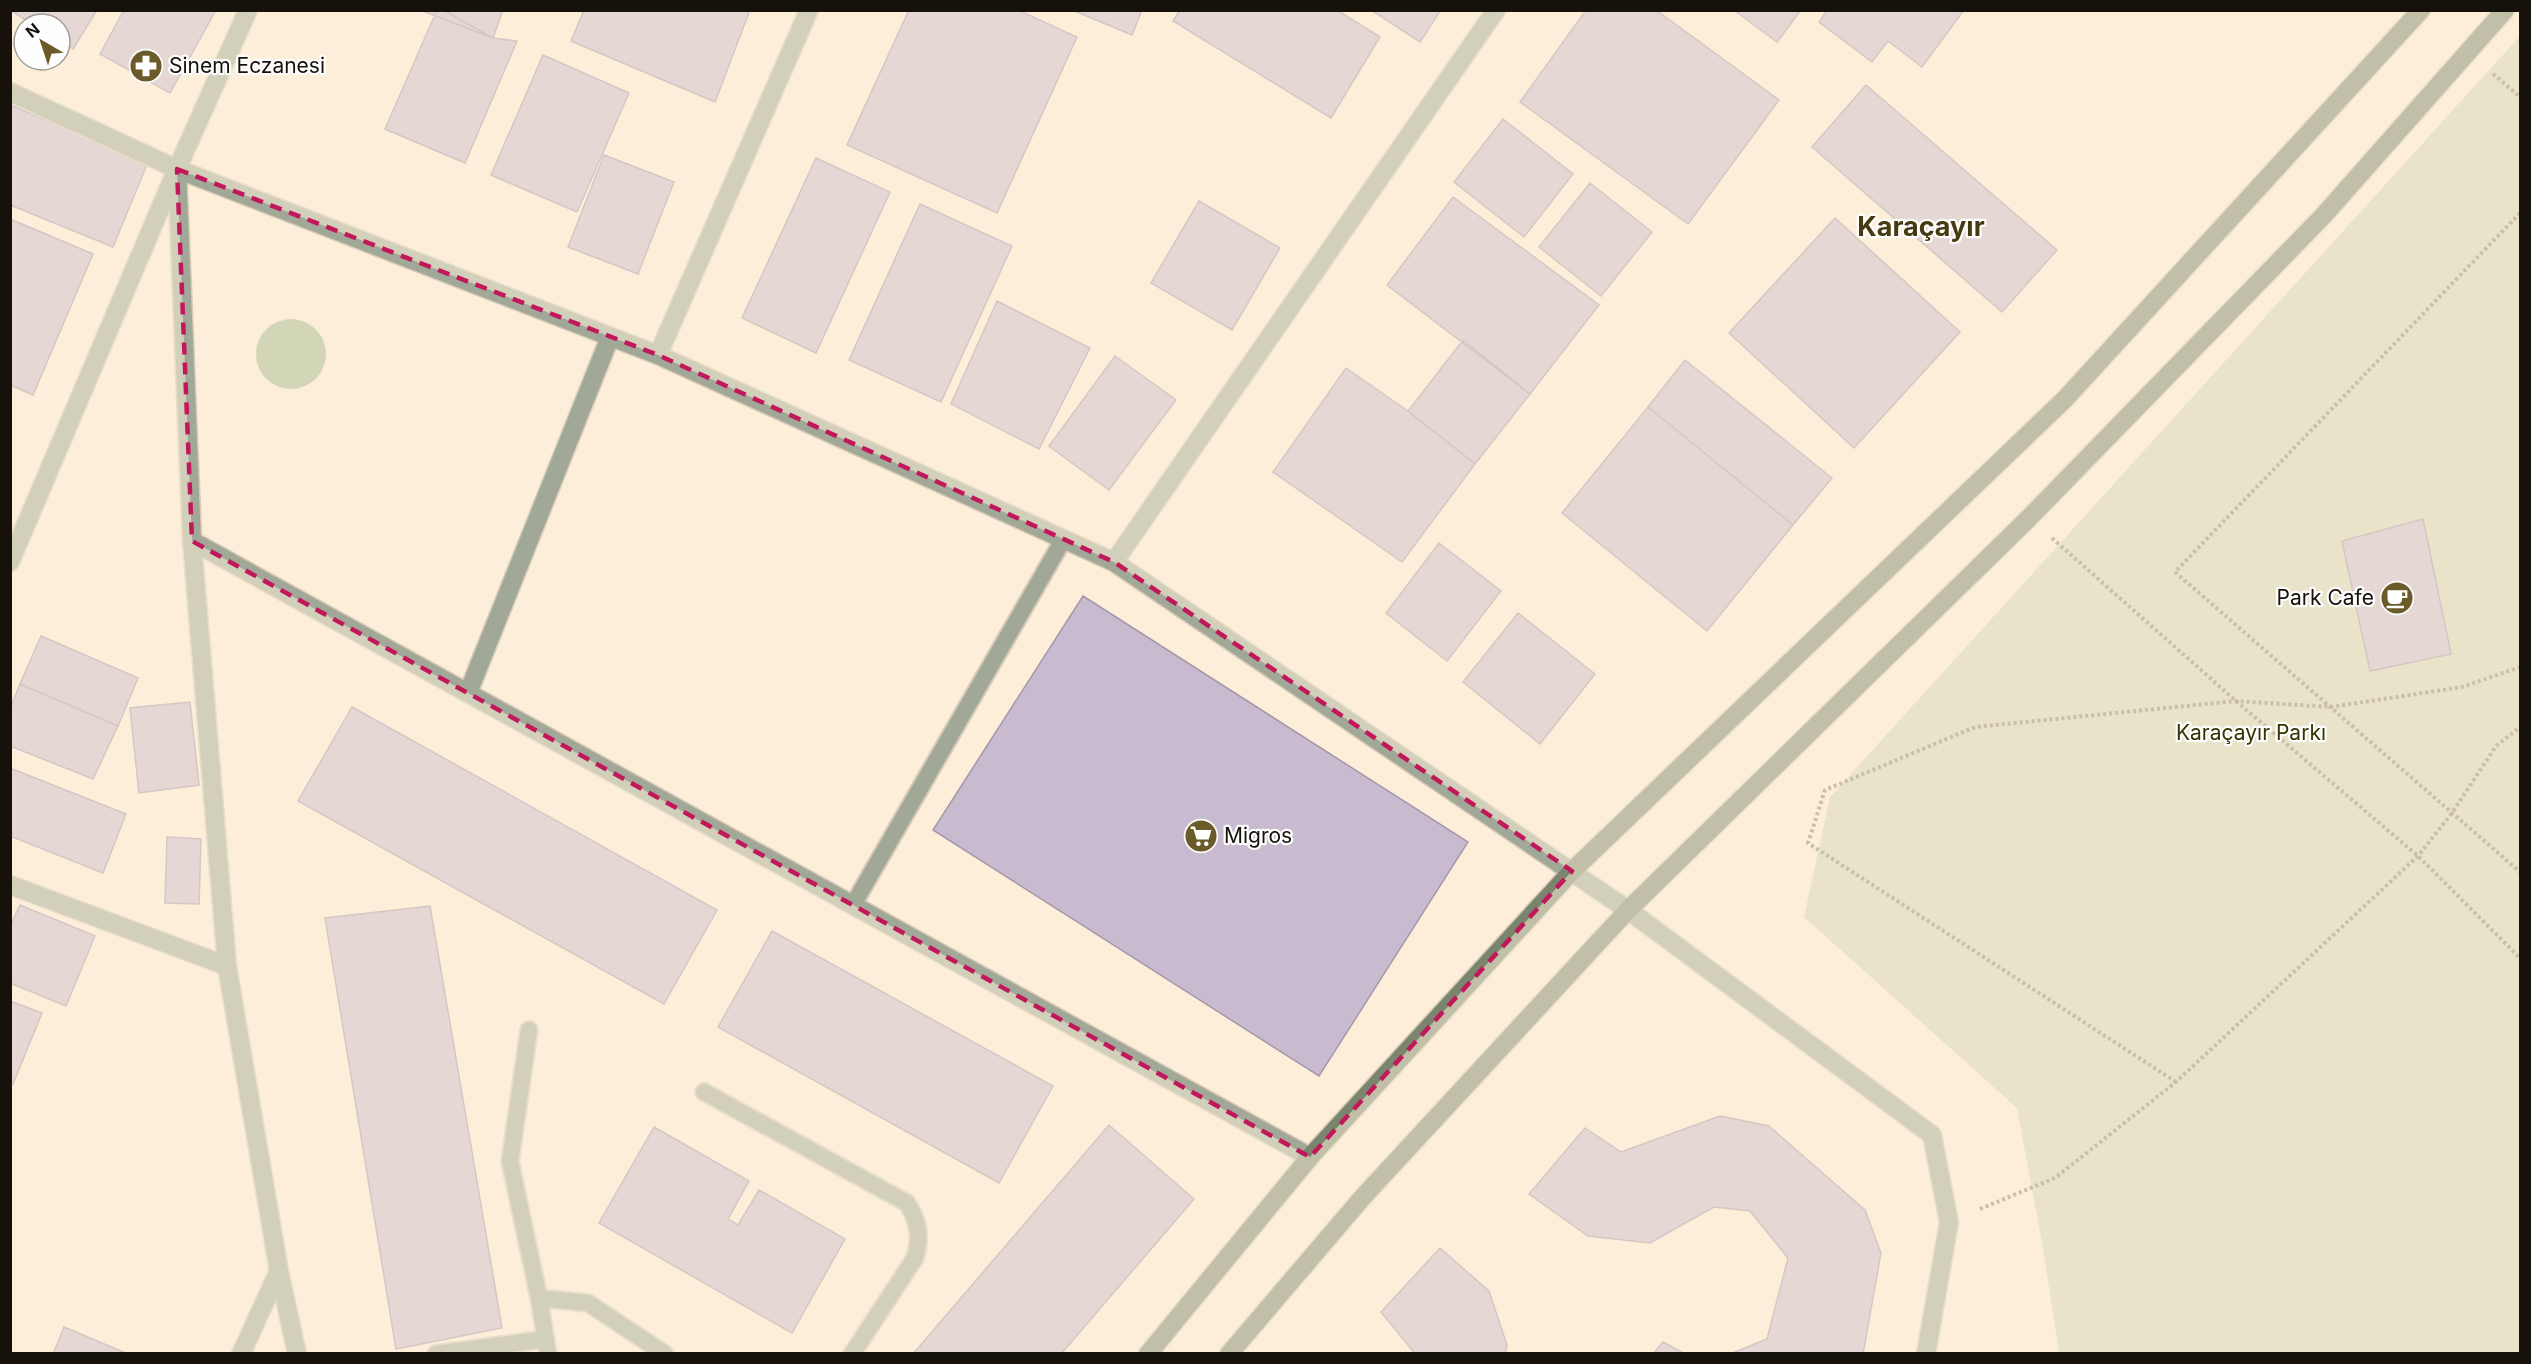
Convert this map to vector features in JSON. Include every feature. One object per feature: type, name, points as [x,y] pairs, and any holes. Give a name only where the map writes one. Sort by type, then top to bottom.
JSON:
[{"type":"main road","points":[[1148,1353],[1310,1157],[1572,871],[2065,399],[2421,10]]},
{"type":"main road","points":[[1229,1353],[1362,1198],[1628,910],[2029,518],[2324,215],[2505,10]]},
{"type":"street","points":[[10,562],[177,169],[249,10]]},
{"type":"street","points":[[658,355],[809,10]]},
{"type":"street","points":[[1114,562],[1496,10]]},
{"type":"street","points":[[10,92],[177,169],[658,355],[1114,562],[1628,910],[1932,1135],[1949,1222],[1926,1353]]},
{"type":"street","points":[[177,169],[192,541],[226,966],[279,1271],[297,1353]]},
{"type":"street","points":[[468,693],[610,337]]},
{"type":"street","points":[[192,541],[1310,1157]]},
{"type":"street","points":[[10,885],[226,966]]},
{"type":"street","points":[[241,1353],[279,1271]]},
{"type":"lane","points":[[853,905],[1063,540]]},
{"type":"lane","points":[[436,1353],[547,1346],[510,1161],[529,1030]]},
{"type":"lane","points":[[704,1092],[907,1203],[914,1215],[919,1242],[915,1258],[852,1353]]},
{"type":"lane","points":[[539,1298],[588,1303],[665,1353]]},
{"type":"path","points":[[2520,213],[2175,572],[2520,872]]},
{"type":"path","points":[[2029,518],[2236,701],[2418,856],[2520,958]]},
{"type":"path","points":[[2176,1082],[1808,843],[1825,790],[1975,727],[2236,701],[2331,707],[2462,687],[2520,667]]},
{"type":"path","points":[[1949,1222],[2055,1178],[2176,1082],[2418,856],[2452,813],[2496,746],[2520,727]]},
{"type":"highlighted area","points":[[177,169],[658,355],[1114,562],[1572,871],[1310,1157],[192,541]]},
{"type":"green space","name":"Karaçayır Parkı","points":[[2520,36],[2520,1353],[2059,1353],[2043,1248],[2017,1108],[1804,917],[1830,797]]},
{"type":"green space","points":[[284,319],[298,319],[311,325],[320,334],[326,347],[326,361],[316,379],[298,389],[284,389],[271,383],[262,374],[256,361],[256,347],[262,334],[271,325]]},
{"type":"building","points":[[10,10],[97,10],[73,49],[72,12],[13,12]]},
{"type":"building","points":[[124,10],[216,10],[170,93],[100,54]]},
{"type":"building","points":[[420,10],[503,10],[493,38]]},
{"type":"building","points":[[437,10],[443,10],[493,38],[517,41],[465,163],[385,129]]},
{"type":"building","points":[[584,10],[750,10],[715,102],[571,41]]},
{"type":"building","points":[[909,10],[1018,10],[1077,37],[997,213],[847,145]]},
{"type":"building","points":[[1072,10],[1142,10],[1132,35]]},
{"type":"building","points":[[1180,10],[1337,10],[1380,37],[1331,118],[1173,21]]},
{"type":"building","points":[[1371,10],[1441,10],[1420,42]]},
{"type":"building","points":[[1586,10],[1656,10],[1779,100],[1688,224],[1520,102]]},
{"type":"building","points":[[1734,10],[1801,10],[1777,42]]},
{"type":"building","points":[[1827,10],[1964,10],[1922,67],[1888,41],[1872,62],[1819,22]]},
{"type":"building","points":[[543,55],[629,93],[577,212],[491,175]]},
{"type":"building","points":[[1866,85],[2057,250],[2002,312],[1812,147]]},
{"type":"building","points":[[10,105],[148,162],[113,247],[10,205]]},
{"type":"building","points":[[1503,119],[1573,174],[1524,237],[1454,182]]},
{"type":"building","points":[[604,155],[674,182],[638,274],[568,247]]},
{"type":"building","points":[[816,158],[890,192],[816,353],[742,318]]},
{"type":"building","points":[[1590,183],[1652,232],[1601,296],[1539,247]]},
{"type":"building","points":[[1453,197],[1599,305],[1530,394],[1387,285]]},
{"type":"building","points":[[1199,201],[1280,248],[1232,330],[1151,283]]},
{"type":"building","points":[[920,204],[1012,246],[941,402],[849,360]]},
{"type":"building","points":[[1835,218],[1960,332],[1854,448],[1729,333]]},
{"type":"building","points":[[10,219],[93,254],[33,395],[10,385]]},
{"type":"building","points":[[997,301],[1090,348],[1039,449],[951,404]]},
{"type":"building","points":[[1463,340],[1530,394],[1475,464],[1408,411]]},
{"type":"building","points":[[1115,356],[1176,400],[1109,490],[1049,446]]},
{"type":"building","points":[[1685,360],[1832,478],[1793,525],[1648,407]]},
{"type":"building","points":[[1346,368],[1408,411],[1475,464],[1402,562],[1273,472]]},
{"type":"building","points":[[1648,407],[1793,525],[1707,631],[1562,513]]},
{"type":"building","name":"Park Cafe","points":[[2423,519],[2451,654],[2370,671],[2342,541]]},
{"type":"building","points":[[1439,543],[1501,591],[1447,661],[1386,613]]},
{"type":"building","name":"Migros","points":[[1083,596],[1468,842],[1319,1076],[933,830]]},
{"type":"building","points":[[1518,613],[1595,674],[1540,744],[1463,682]]},
{"type":"building","points":[[41,636],[138,678],[118,726],[20,684]]},
{"type":"building","points":[[20,684],[118,726],[93,779],[10,746],[10,709]]},
{"type":"building","points":[[190,702],[199,785],[139,793],[130,708]]},
{"type":"building","points":[[352,707],[717,910],[664,1004],[298,801]]},
{"type":"building","points":[[10,768],[126,814],[103,873],[10,836]]},
{"type":"building","points":[[167,837],[201,839],[199,904],[165,903]]},
{"type":"building","points":[[20,905],[95,936],[66,1006],[10,983],[10,926]]},
{"type":"building","points":[[430,906],[502,1328],[396,1349],[325,918]]},
{"type":"building","points":[[772,931],[1053,1086],[999,1183],[718,1027]]},
{"type":"building","points":[[10,1001],[42,1013],[13,1084],[10,1083]]},
{"type":"building","points":[[1720,1116],[1769,1126],[1865,1210],[1881,1253],[1863,1354],[1730,1354],[1767,1339],[1788,1258],[1750,1211],[1714,1207],[1650,1243],[1588,1236],[1529,1194],[1585,1128],[1621,1152]]},
{"type":"building","points":[[1109,1125],[1194,1199],[1061,1354],[913,1354]]},
{"type":"building","points":[[654,1127],[749,1181],[728,1219],[738,1225],[759,1190],[845,1239],[792,1333],[599,1223]]},
{"type":"building","points":[[1440,1248],[1489,1291],[1507,1345],[1505,1354],[1412,1354],[1413,1351],[1381,1312]]},
{"type":"building","points":[[64,1327],[128,1354],[53,1354]]},
{"type":"building","points":[[1663,1342],[1685,1354],[1653,1354]]},
{"type":"place","name":"Sinem Eczanesi","points":[[146,66]]},
{"type":"place","name":"Park Cafe","points":[[2397,598]]},
{"type":"place","name":"Migros","points":[[1201,836]]},
{"type":"district","name":"Karaçayır","points":[[1921,227]]}]
